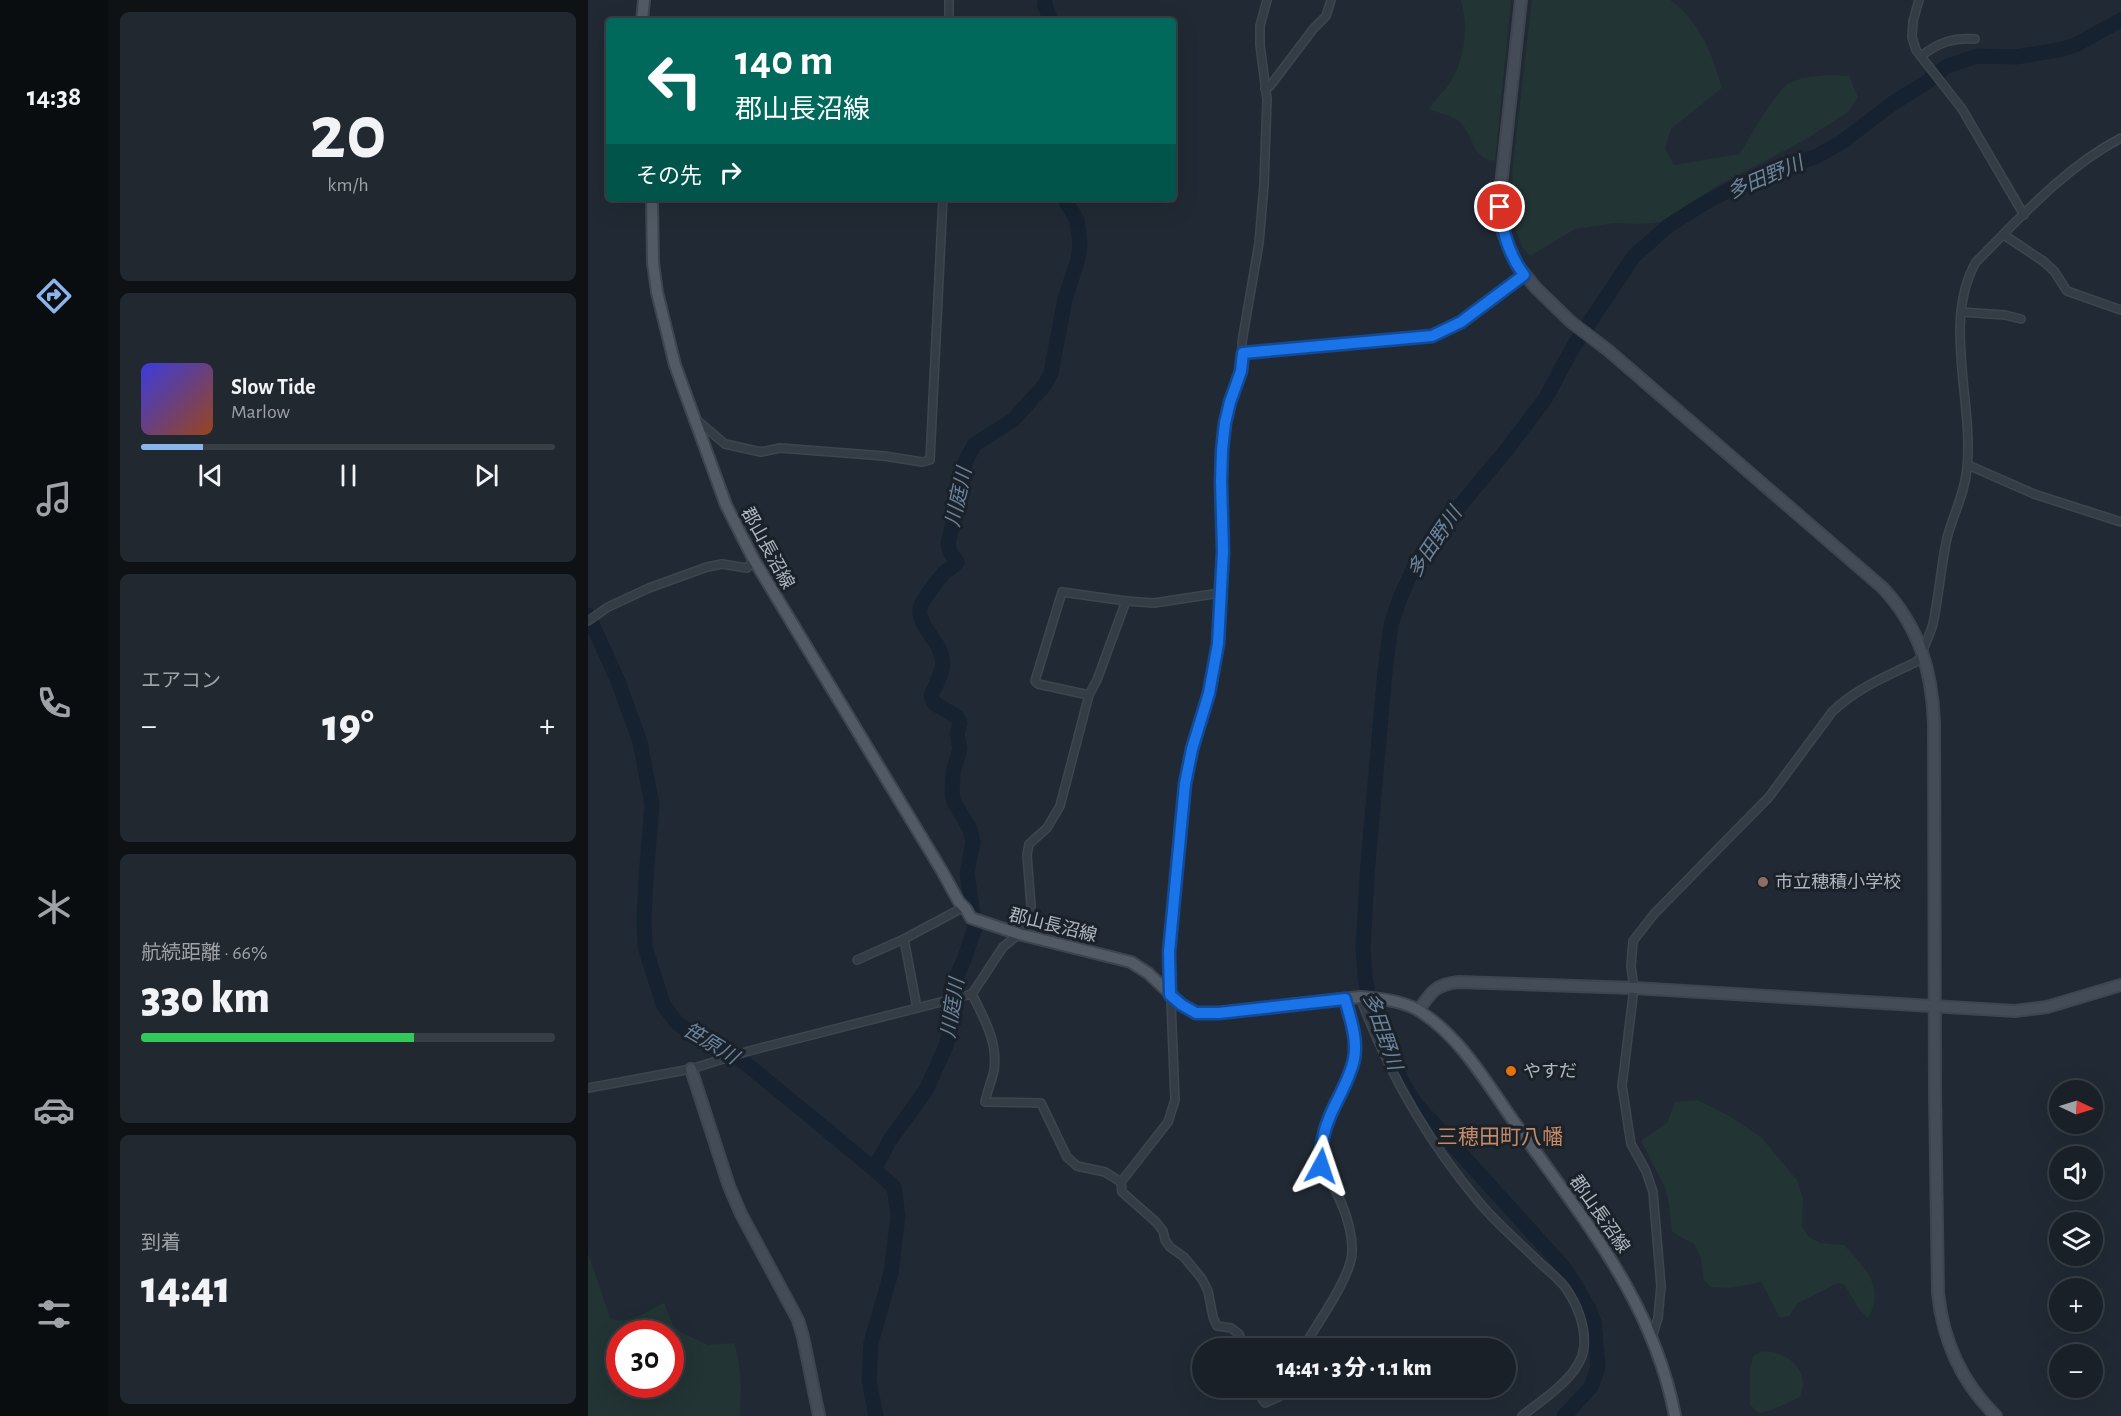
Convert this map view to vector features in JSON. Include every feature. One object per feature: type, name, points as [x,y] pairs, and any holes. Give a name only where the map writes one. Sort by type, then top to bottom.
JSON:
[{"type":"main road","points":[[642,18],[644,0]]},
{"type":"main road","name":"郡山長沼線","points":[[652,201],[653,263],[657,292],[675,365],[726,505],[754,560],[959,902],[971,918],[986,924],[1131,962],[1148,973],[1182,1005],[1196,1013],[1219,1013],[1360,997],[1375,998],[1419,1010],[1463,1050],[1614,1261],[1637,1304],[1651,1338],[1672,1399],[1675,1416]]},
{"type":"street","points":[[949,18],[950,0]]},
{"type":"street","points":[[1240,1338],[1231,1328],[1217,1326],[1208,1291],[1202,1279],[1184,1257],[1170,1247],[1156,1222],[1122,1192],[1121,1182],[1164,1128],[1173,1111],[1176,1088],[1169,952],[1185,784],[1192,749],[1208,699],[1215,663],[1223,551],[1222,450],[1230,402],[1241,371],[1242,342],[1258,243],[1264,185],[1267,121],[1260,26],[1267,0]]},
{"type":"street","points":[[1265,89],[1270,86],[1314,27],[1326,16],[1331,0]]},
{"type":"street","points":[[1521,0],[1500,207],[1503,233],[1518,266],[1524,275],[1571,321],[1609,351],[1883,588],[1908,619],[1931,678],[1934,702],[1939,1305],[1946,1338],[1959,1369],[1972,1390],[1996,1416]]},
{"type":"street","points":[[1919,0],[1913,21],[1912,37],[1916,50],[1946,85],[1962,109],[2024,215]]},
{"type":"street","points":[[1922,58],[1941,42],[1975,39]]},
{"type":"street","points":[[1651,1338],[1659,1318],[1661,1286],[1653,1192],[1646,1171],[1631,1144],[1622,1086],[1634,988],[1631,966],[1633,941],[1654,914],[1757,811],[1841,703],[1863,688],[1916,662],[1932,626],[1947,538],[1961,496],[1968,465],[1969,441],[1961,312],[1965,287],[1973,267],[2024,215],[2066,176],[2121,138]]},
{"type":"street","points":[[696,419],[725,444],[761,452],[780,448],[884,456],[922,462],[930,460],[943,201]]},
{"type":"street","points":[[2004,235],[2043,261],[2054,271],[2067,291],[2121,310]]},
{"type":"street","points":[[1243,353],[1432,336],[1461,322],[1524,275]]},
{"type":"street","points":[[1961,312],[2005,315],[2021,320]]},
{"type":"street","points":[[1968,465],[2034,495],[2121,522]]},
{"type":"street","points":[[588,621],[650,588],[707,567],[722,564],[747,568],[754,560]]},
{"type":"street","points":[[1089,695],[1038,684],[1035,681],[1062,592],[1154,603],[1220,593]]},
{"type":"street","points":[[588,1088],[691,1069],[749,1051],[972,994],[1004,947],[1024,930],[1031,913],[1027,855],[1029,844],[1047,828],[1060,806],[1089,695],[1097,680],[1126,601]]},
{"type":"street","points":[[857,960],[965,908]]},
{"type":"street","points":[[904,939],[917,1008]]},
{"type":"street","points":[[1419,1010],[1431,992],[1452,982],[1634,988],[2015,1011],[2047,1007],[2121,985]]},
{"type":"street","points":[[972,994],[994,1043],[994,1072],[985,1102],[1041,1103],[1060,1144],[1072,1163],[1105,1172],[1121,1182]]},
{"type":"street","points":[[1360,997],[1371,1027],[1397,1079],[1430,1134],[1478,1201],[1564,1286],[1579,1310],[1584,1348],[1575,1369],[1563,1384],[1522,1416]]},
{"type":"street","points":[[1308,1338],[1335,1296],[1351,1260],[1352,1239],[1341,1202],[1321,1166],[1320,1146],[1354,1058],[1355,1035],[1345,999]]},
{"type":"street","points":[[691,1069],[729,1186],[741,1215],[798,1320],[819,1416]]},
{"type":"street","points":[[1262,1398],[1265,1403],[1277,1398]]},
{"type":"shaded area","points":[[1461,0],[1511,0],[1495,161],[1481,156],[1459,121],[1429,109],[1447,87],[1458,68],[1465,33]]},
{"type":"shaded area","points":[[1532,0],[1670,0],[1689,18],[1704,39],[1722,88],[1671,129],[1665,149],[1674,165],[1740,154],[1762,116],[1783,88],[1794,81],[1818,76],[1849,76],[1858,97],[1848,112],[1803,141],[1713,188],[1682,212],[1662,222],[1614,223],[1575,229],[1530,256],[1523,248],[1515,228],[1512,173]]},
{"type":"shaded area","points":[[1697,1100],[1731,1117],[1761,1137],[1797,1180],[1803,1199],[1802,1226],[1808,1236],[1820,1243],[1844,1245],[1859,1261],[1870,1278],[1875,1297],[1868,1318],[1860,1310],[1844,1284],[1838,1283],[1797,1304],[1789,1316],[1780,1318],[1761,1282],[1731,1288],[1711,1287],[1704,1280],[1701,1258],[1694,1244],[1672,1232],[1665,1187],[1641,1141],[1667,1123],[1675,1102]]},
{"type":"shaded area","points":[[588,1253],[610,1318],[616,1320],[606,1320],[606,1398],[684,1398],[684,1334],[708,1345],[734,1343],[740,1370],[740,1416],[588,1416]]},
{"type":"shaded area","points":[[664,1303],[671,1320],[623,1320],[645,1313]]},
{"type":"shaded area","points":[[1762,1351],[1776,1353],[1789,1359],[1799,1369],[1803,1383],[1800,1397],[1772,1410],[1759,1413],[1750,1405],[1750,1369],[1753,1357]]},
{"type":"waterway","name":"川庭川","points":[[1045,0],[1050,18]]},
{"type":"waterway","name":"多田野川","points":[[1564,1416],[1591,1387],[1598,1367],[1594,1322],[1588,1307],[1566,1270],[1416,1104],[1396,1069],[1369,999],[1363,947],[1367,875],[1385,671],[1391,625],[1400,598],[1416,563],[1437,533],[1508,448],[1545,399],[1572,349],[1634,256],[1668,226],[1733,188],[1817,156],[1842,142],[1947,66],[1977,56],[2016,57],[2063,49],[2121,20]]},
{"type":"waterway","name":"川庭川","points":[[874,1169],[890,1140],[926,1090],[946,1046],[953,1019],[949,1006],[951,988],[964,960],[975,927],[967,873],[973,842],[970,829],[954,802],[952,794],[953,773],[960,748],[957,734],[960,723],[957,717],[934,703],[931,695],[942,669],[942,660],[940,651],[922,620],[921,605],[944,573],[957,562],[950,552],[948,543],[966,460],[975,444],[1013,420],[1044,386],[1051,373],[1065,299],[1078,259],[1080,244],[1077,220],[1066,201]]},
{"type":"waterway","name":"笹原川","points":[[588,615],[618,681],[640,742],[652,805],[646,877],[645,947],[663,1004],[677,1023],[744,1062],[894,1187],[898,1216],[891,1273],[871,1343],[869,1380],[876,1416]]},
{"type":"place","name":"市立穂積小学校","points":[[1763,882]]},
{"type":"place","name":"やすだ","points":[[1511,1071]]},
{"type":"district","name":"三穂田町八幡","points":[[1500,1137]]},
{"type":"route","points":[[1321,1166],[1320,1146],[1354,1058],[1355,1035],[1345,999],[1219,1013],[1196,1013],[1170,995],[1169,952],[1185,784],[1192,749],[1209,693],[1218,644],[1223,551],[1221,481],[1225,423],[1243,365],[1243,353],[1287,351],[1432,336],[1461,322],[1524,275],[1508,248],[1503,233],[1500,207]]}]
